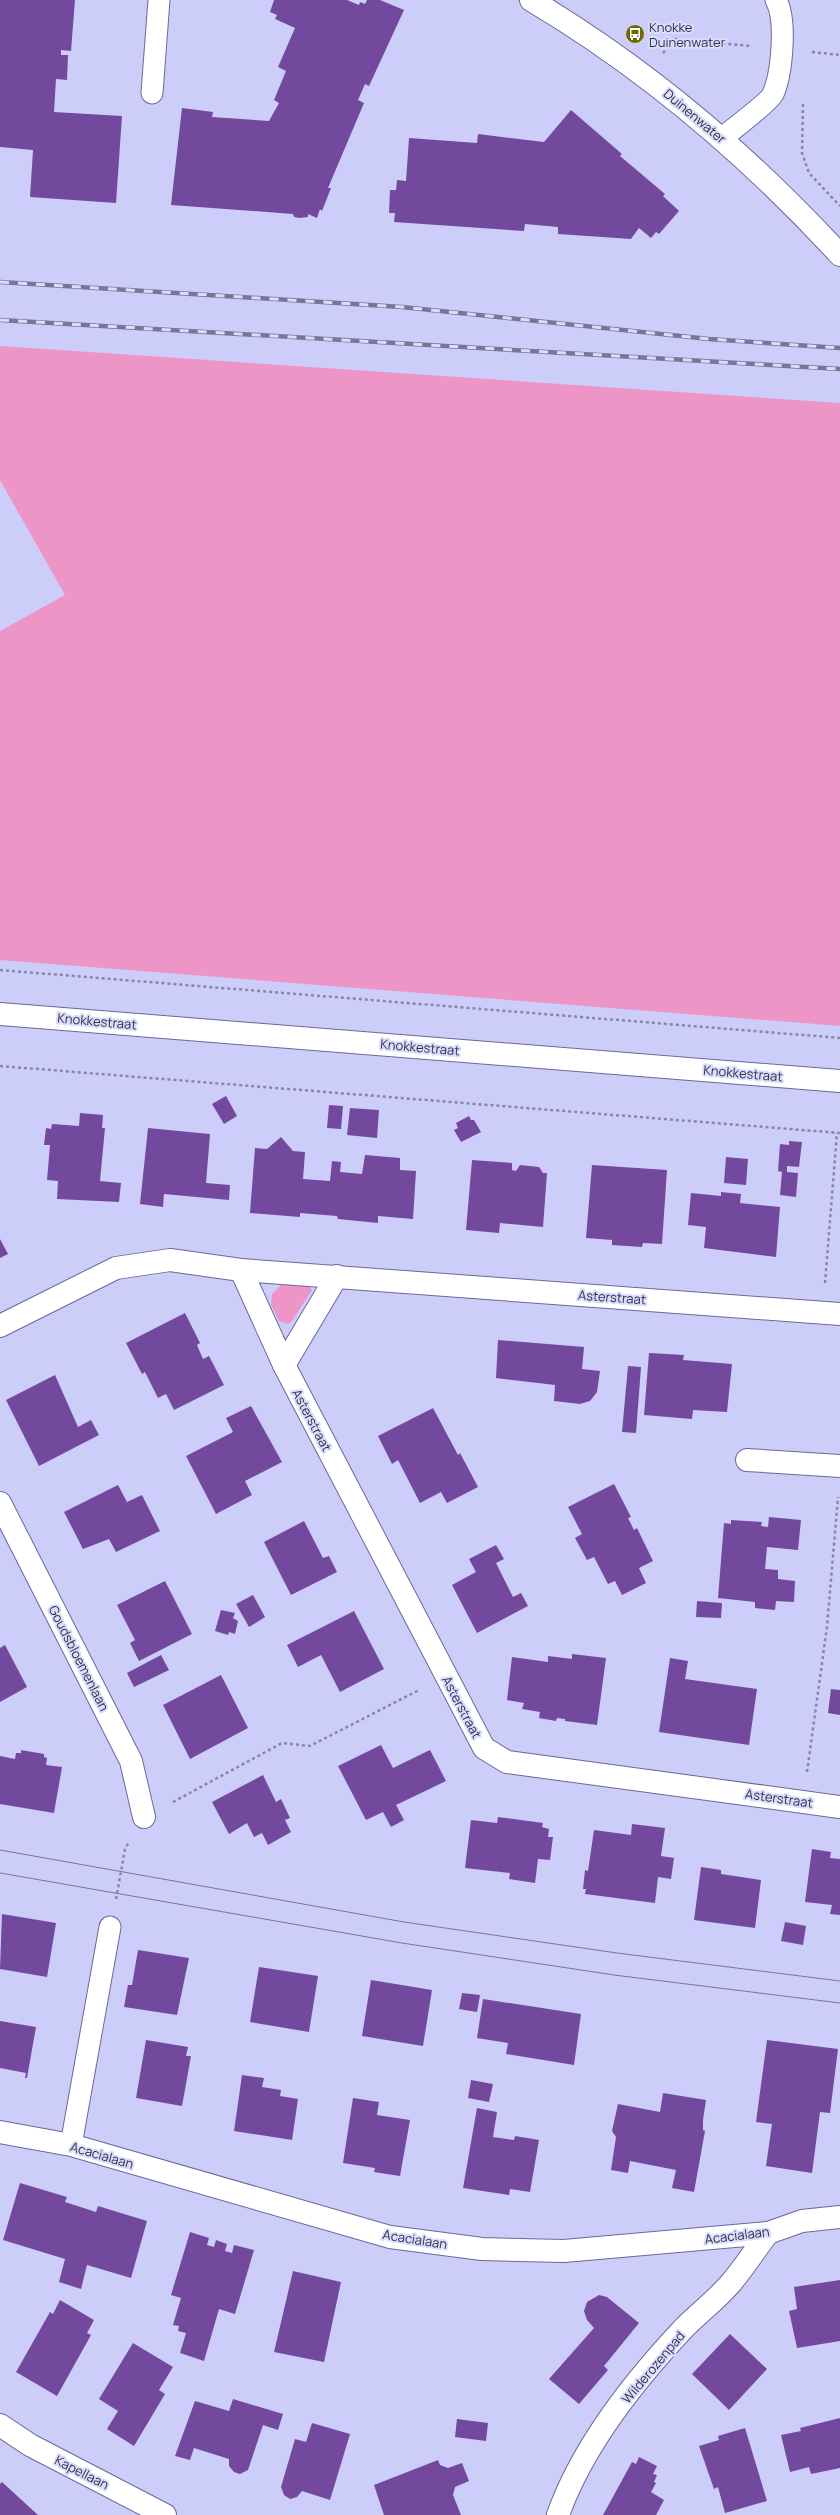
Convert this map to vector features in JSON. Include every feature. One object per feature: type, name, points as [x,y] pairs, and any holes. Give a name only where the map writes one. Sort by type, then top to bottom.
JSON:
[{"type":"street","name":"Duinenwater","points":[[531,0],[562,18],[645,75],[722,138],[840,255]]},
{"type":"street","name":"Knokkestraat","points":[[0,1014],[840,1081]]},
{"type":"street","name":"Asterstraat","points":[[0,1326],[116,1268],[170,1260],[241,1270],[831,1314]]},
{"type":"street","name":"Asterstraat","points":[[241,1270],[284,1365],[484,1748],[507,1762],[840,1807]]},
{"type":"street","points":[[284,1365],[337,1276]]},
{"type":"street","points":[[747,1460],[840,1466]]},
{"type":"street","name":"Goudsbloemenlaan","points":[[0,1503],[131,1761],[144,1818]]},
{"type":"street","name":"Acacialaan","points":[[0,2132],[71,2145],[390,2237],[482,2249],[564,2251],[768,2233],[802,2221],[840,2217]]},
{"type":"street","name":"Wilderozenpad","points":[[558,2515],[566,2493],[597,2439],[642,2376],[685,2328],[730,2284],[768,2233]]},
{"type":"street","name":"Kapellaan","points":[[0,2425],[30,2445],[165,2515]]},
{"type":"lane","points":[[152,93],[159,0]]},
{"type":"lane","points":[[722,138],[773,95],[782,49],[783,22],[776,0]]},
{"type":"lane","points":[[71,2145],[110,1927]]},
{"type":"path","points":[[645,75],[675,40],[840,55]]},
{"type":"path","points":[[803,102],[802,153],[809,173],[840,206]]},
{"type":"path","points":[[0,970],[840,1038]]},
{"type":"path","points":[[0,1066],[838,1133],[831,1314]]},
{"type":"path","points":[[802,1802],[827,1627],[839,1492]]},
{"type":"path","points":[[110,1927],[125,1849],[144,1818],[282,1743],[310,1746],[446,1676]]},
{"type":"shaded area","points":[[0,346],[840,403],[840,1026],[0,960],[0,631],[65,595],[0,480]]},
{"type":"shaded area","points":[[282,1284],[308,1285],[312,1290],[292,1321],[288,1324],[279,1321],[271,1305],[272,1294]]},
{"type":"building","points":[[0,0],[75,0],[71,51],[61,50],[61,55],[68,55],[67,80],[56,79],[54,112],[122,116],[116,203],[30,197],[33,150],[0,147]]},
{"type":"building","points":[[274,0],[347,0],[359,5],[360,2],[365,4],[367,0],[380,0],[404,10],[369,86],[365,84],[358,100],[364,103],[328,188],[331,188],[322,211],[320,209],[317,218],[308,214],[308,217],[300,218],[294,217],[293,214],[171,205],[182,108],[213,112],[212,117],[269,121],[279,103],[274,100],[286,71],[278,67],[295,28],[275,19],[277,15],[270,12]]},
{"type":"building","points":[[571,110],[622,154],[620,156],[665,194],[663,196],[679,211],[659,234],[656,232],[651,238],[639,228],[631,239],[558,234],[558,227],[525,224],[524,231],[394,222],[395,213],[389,213],[390,190],[396,190],[397,180],[406,181],[409,138],[477,143],[478,134],[544,142]]},
{"type":"building","points":[[226,1096],[237,1116],[224,1124],[212,1104]]},
{"type":"building","points":[[329,1105],[343,1106],[341,1129],[327,1128]]},
{"type":"building","points":[[350,1108],[379,1110],[377,1138],[347,1135]]},
{"type":"building","points":[[80,1113],[103,1115],[102,1128],[105,1128],[100,1181],[121,1183],[119,1202],[57,1199],[58,1181],[47,1180],[50,1145],[44,1145],[46,1128],[51,1129],[52,1124],[79,1126]]},
{"type":"building","points":[[469,1116],[471,1120],[474,1120],[481,1132],[461,1142],[454,1130],[458,1128],[456,1123]]},
{"type":"building","points":[[148,1128],[210,1134],[206,1183],[230,1185],[229,1200],[164,1194],[163,1207],[140,1204]]},
{"type":"building","points":[[281,1137],[293,1151],[305,1152],[303,1179],[330,1181],[332,1161],[341,1162],[340,1172],[362,1174],[365,1155],[400,1158],[400,1170],[416,1171],[413,1219],[378,1216],[378,1223],[338,1219],[337,1216],[300,1213],[300,1217],[250,1213],[255,1148],[267,1149]]},
{"type":"building","points":[[789,1141],[802,1142],[799,1167],[787,1166],[787,1172],[798,1173],[796,1197],[780,1195],[782,1172],[778,1171],[780,1144],[789,1145]]},
{"type":"building","points":[[726,1157],[748,1159],[746,1185],[724,1183]]},
{"type":"building","points":[[472,1160],[512,1163],[512,1170],[516,1171],[520,1165],[539,1167],[543,1173],[547,1173],[543,1227],[500,1223],[499,1233],[466,1230]]},
{"type":"building","points":[[592,1165],[667,1170],[662,1244],[643,1243],[642,1247],[612,1245],[612,1240],[586,1238]]},
{"type":"building","points":[[721,1192],[741,1194],[740,1203],[780,1207],[776,1257],[704,1248],[706,1227],[688,1225],[691,1193],[721,1196]]},
{"type":"building","points":[[0,1239],[8,1254],[0,1258]]},
{"type":"building","points":[[185,1313],[200,1343],[197,1345],[203,1359],[209,1356],[224,1385],[174,1410],[166,1394],[158,1398],[145,1372],[142,1374],[126,1343]]},
{"type":"building","points":[[498,1340],[584,1347],[582,1369],[600,1371],[597,1392],[590,1401],[580,1404],[554,1401],[555,1385],[496,1378]]},
{"type":"building","points":[[649,1353],[684,1355],[683,1360],[732,1364],[727,1412],[693,1410],[692,1419],[644,1415]]},
{"type":"building","points":[[628,1366],[641,1367],[636,1433],[622,1432]]},
{"type":"building","points":[[55,1375],[78,1427],[91,1420],[99,1435],[39,1466],[6,1400]]},
{"type":"building","points":[[251,1406],[282,1462],[245,1481],[252,1495],[216,1514],[186,1456],[233,1432],[226,1418]]},
{"type":"building","points":[[433,1408],[458,1455],[460,1453],[478,1487],[447,1503],[441,1492],[420,1503],[398,1460],[392,1464],[378,1436]]},
{"type":"building","points":[[614,1484],[631,1517],[628,1518],[634,1530],[637,1528],[653,1561],[639,1568],[646,1583],[622,1595],[615,1581],[608,1584],[594,1557],[587,1560],[575,1538],[582,1534],[568,1507]]},
{"type":"building","points":[[118,1485],[127,1502],[142,1495],[160,1531],[116,1552],[109,1539],[83,1549],[64,1512]]},
{"type":"building","points":[[769,1517],[801,1520],[798,1550],[767,1547],[765,1569],[778,1570],[778,1579],[795,1581],[794,1602],[776,1601],[775,1610],[755,1608],[755,1602],[718,1598],[724,1523],[731,1524],[731,1520],[762,1522],[761,1526],[768,1527]]},
{"type":"building","points":[[304,1521],[323,1558],[329,1556],[337,1572],[291,1595],[264,1542]]},
{"type":"building","points":[[496,1545],[504,1559],[496,1563],[513,1597],[521,1593],[528,1606],[477,1633],[452,1585],[476,1572],[469,1559]]},
{"type":"building","points":[[165,1581],[192,1634],[139,1661],[130,1643],[135,1640],[117,1605]]},
{"type":"building","points":[[253,1595],[265,1617],[249,1627],[236,1604]]},
{"type":"building","points":[[697,1601],[722,1603],[721,1618],[696,1617]]},
{"type":"building","points":[[221,1610],[235,1613],[233,1618],[238,1621],[235,1634],[229,1632],[228,1635],[215,1631]]},
{"type":"building","points":[[354,1611],[384,1669],[340,1692],[321,1655],[298,1667],[287,1645]]},
{"type":"building","points":[[5,1645],[27,1687],[0,1702],[0,1648]]},
{"type":"building","points":[[572,1654],[606,1658],[597,1725],[565,1721],[565,1719],[557,1718],[556,1721],[539,1718],[540,1712],[522,1709],[524,1703],[507,1700],[512,1657],[548,1662],[548,1656],[572,1659]]},
{"type":"building","points":[[161,1655],[169,1670],[134,1687],[127,1673]]},
{"type":"building","points":[[670,1658],[688,1661],[685,1679],[757,1689],[749,1745],[659,1732]]},
{"type":"building","points":[[221,1675],[248,1728],[190,1759],[163,1705]]},
{"type":"building","points":[[831,1689],[840,1690],[840,1715],[828,1713]]},
{"type":"building","points":[[381,1745],[393,1768],[430,1750],[446,1781],[396,1805],[404,1820],[391,1827],[383,1812],[366,1820],[338,1766]]},
{"type":"building","points":[[21,1750],[44,1754],[44,1757],[47,1758],[46,1765],[62,1767],[54,1813],[0,1804],[0,1756],[15,1759],[16,1753],[21,1753]]},
{"type":"building","points":[[263,1775],[276,1802],[281,1799],[290,1818],[285,1820],[291,1832],[268,1845],[262,1833],[254,1837],[247,1823],[229,1834],[212,1802]]},
{"type":"building","points":[[498,1817],[543,1823],[542,1827],[549,1829],[548,1837],[553,1837],[550,1860],[538,1859],[535,1883],[509,1879],[510,1873],[465,1868],[471,1820],[497,1823]]},
{"type":"building","points":[[632,1824],[665,1828],[661,1856],[674,1858],[671,1879],[658,1877],[655,1903],[585,1894],[586,1889],[583,1889],[585,1870],[588,1871],[594,1830],[631,1835]]},
{"type":"building","points":[[812,1849],[831,1852],[830,1858],[840,1859],[840,1915],[830,1914],[832,1905],[805,1902]]},
{"type":"building","points":[[701,1867],[721,1870],[721,1874],[761,1880],[755,1928],[694,1920]]},
{"type":"building","points":[[2,1914],[56,1923],[47,1977],[0,1969]]},
{"type":"building","points":[[785,1922],[806,1926],[803,1945],[781,1941]]},
{"type":"building","points":[[138,1950],[189,1958],[177,2015],[124,2007],[128,1985],[132,1985]]},
{"type":"building","points":[[259,1967],[318,1976],[309,2032],[250,2022]]},
{"type":"building","points":[[371,1980],[432,1990],[423,2046],[362,2036]]},
{"type":"building","points":[[462,1993],[480,1995],[477,2012],[459,2009]]},
{"type":"building","points":[[483,1999],[581,2014],[574,2065],[506,2054],[508,2043],[477,2038]]},
{"type":"building","points":[[0,2021],[36,2027],[27,2078],[25,2078],[26,2073],[0,2068]]},
{"type":"building","points":[[146,2040],[188,2047],[186,2056],[191,2056],[182,2106],[136,2098]]},
{"type":"building","points":[[767,2040],[838,2049],[830,2113],[820,2112],[812,2173],[766,2166],[772,2124],[756,2122]]},
{"type":"building","points":[[242,2075],[264,2078],[262,2087],[281,2090],[280,2096],[298,2099],[292,2140],[234,2131]]},
{"type":"building","points":[[471,2080],[493,2084],[489,2102],[468,2098]]},
{"type":"building","points":[[663,2093],[706,2100],[703,2120],[703,2130],[705,2131],[694,2192],[672,2188],[676,2170],[630,2161],[628,2173],[611,2170],[616,2137],[612,2131],[618,2104],[660,2112]]},
{"type":"building","points":[[353,2098],[379,2102],[377,2115],[410,2120],[400,2176],[374,2172],[375,2168],[343,2163]]},
{"type":"building","points":[[477,2108],[497,2112],[493,2137],[514,2140],[515,2136],[539,2140],[530,2192],[510,2189],[509,2195],[463,2188]]},
{"type":"building","points":[[20,2183],[67,2197],[65,2202],[96,2212],[98,2206],[147,2221],[131,2278],[87,2265],[81,2289],[59,2282],[65,2259],[3,2240]]},
{"type":"building","points":[[190,2232],[209,2238],[207,2245],[214,2247],[216,2240],[227,2244],[225,2251],[232,2253],[234,2245],[254,2250],[235,2314],[219,2309],[204,2361],[180,2353],[186,2333],[178,2331],[179,2326],[173,2325],[181,2298],[171,2295]]},
{"type":"building","points":[[293,2271],[341,2282],[324,2362],[274,2352]]},
{"type":"building","points":[[840,2280],[840,2341],[797,2348],[789,2311],[797,2309],[794,2287]]},
{"type":"building","points":[[599,2295],[607,2297],[639,2323],[604,2366],[608,2370],[579,2404],[549,2379],[594,2328],[587,2320],[584,2311],[587,2302]]},
{"type":"building","points":[[60,2300],[94,2320],[87,2333],[91,2335],[57,2396],[16,2372],[50,2312],[53,2314]]},
{"type":"building","points":[[730,2334],[767,2369],[729,2410],[692,2374]]},
{"type":"building","points":[[133,2343],[173,2367],[159,2390],[165,2394],[134,2446],[107,2429],[118,2411],[99,2399]]},
{"type":"building","points":[[233,2399],[283,2414],[278,2430],[263,2425],[248,2470],[240,2474],[234,2472],[229,2466],[229,2459],[194,2448],[190,2460],[175,2456],[195,2401],[229,2411]]},
{"type":"building","points":[[840,2418],[840,2468],[811,2474],[809,2467],[790,2472],[781,2435],[801,2431],[800,2428]]},
{"type":"building","points":[[457,2419],[488,2423],[486,2441],[455,2437]]},
{"type":"building","points":[[312,2423],[350,2434],[330,2500],[302,2491],[297,2497],[290,2499],[284,2495],[281,2487],[295,2439],[306,2442]]},
{"type":"building","points":[[745,2428],[767,2501],[725,2513],[718,2487],[714,2489],[699,2446],[719,2440],[718,2436]]},
{"type":"building","points":[[639,2457],[657,2466],[653,2474],[657,2475],[654,2482],[656,2483],[651,2492],[664,2500],[656,2515],[603,2515],[632,2462],[636,2464]]},
{"type":"building","points":[[438,2460],[440,2465],[448,2468],[462,2463],[469,2481],[455,2487],[453,2495],[461,2515],[384,2515],[374,2485]]},
{"type":"building","points":[[2,2482],[38,2515],[0,2515],[0,2484]]},
{"type":"tram line","points":[[0,1850],[404,1922],[617,1953],[840,1981]]},
{"type":"tram line","points":[[0,1873],[402,1943],[614,1975],[840,2003]]},
{"type":"railway","points":[[0,282],[402,307],[709,339],[840,348]]},
{"type":"railway","points":[[0,320],[840,369]]},
{"type":"place","name":"Knokke Duinenwater","points":[[635,34]]}]
